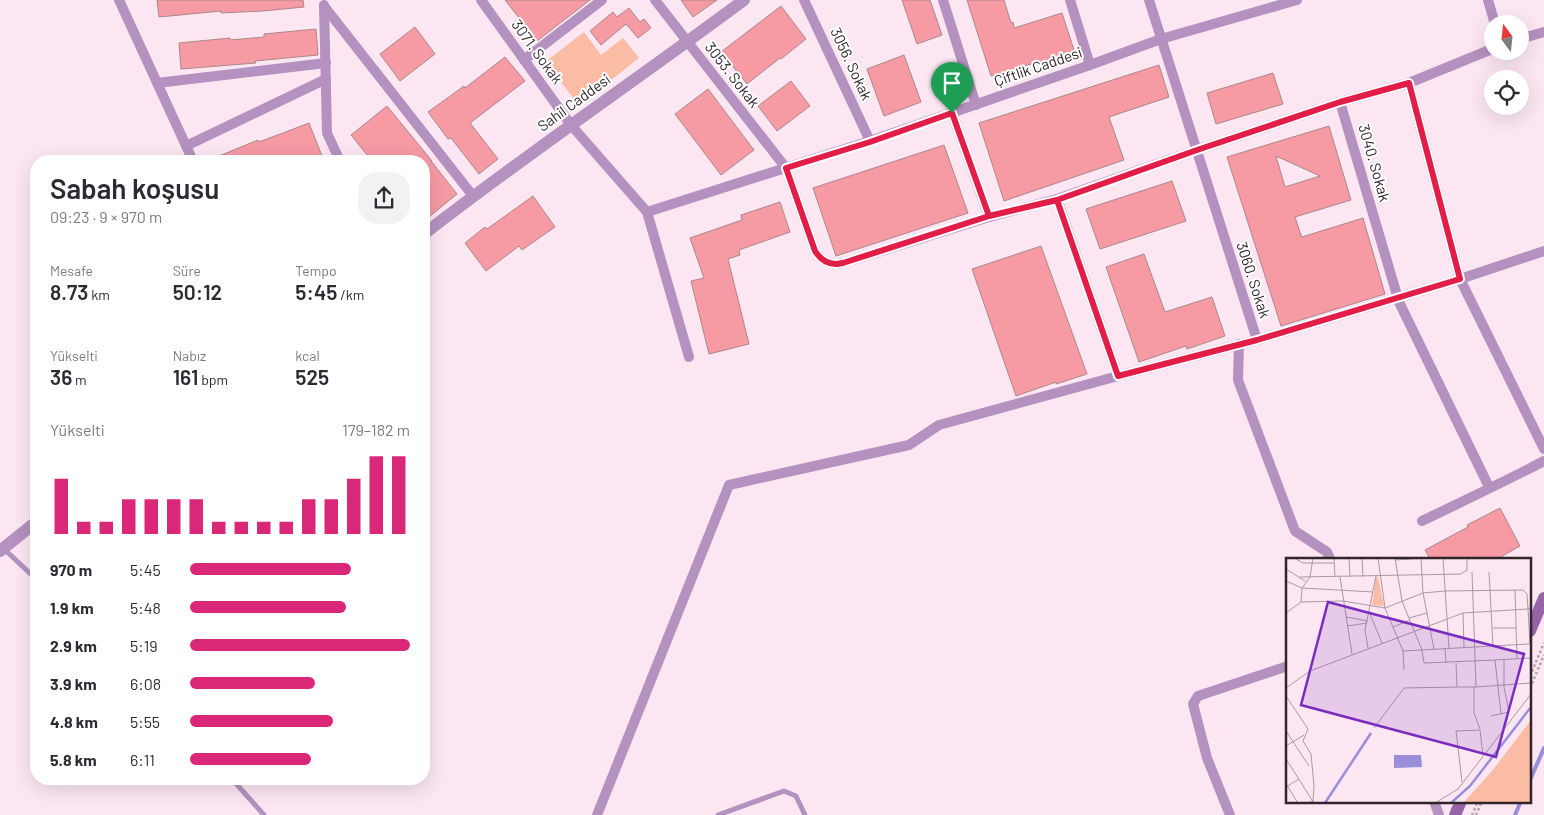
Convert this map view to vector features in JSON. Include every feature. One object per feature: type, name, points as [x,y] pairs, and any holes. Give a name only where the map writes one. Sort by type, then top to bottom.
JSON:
[{"type":"main road","points":[[1532,626],[1544,598]]},
{"type":"main road","points":[[1455,815],[1461,802]]},
{"type":"street","points":[[119,0],[190,155]]},
{"type":"street","name":"3071. Sokak","points":[[480,0],[572,124],[647,212]]},
{"type":"street","points":[[524,60],[602,0]]},
{"type":"street","name":"3053. Sokak","points":[[655,0],[786,168],[815,251],[823,260],[833,264],[843,263],[989,216]]},
{"type":"street","name":"Sahil Caddesi","points":[[430,229],[473,196],[744,0]]},
{"type":"street","name":"3056. Sokak","points":[[804,0],[870,142]]},
{"type":"street","points":[[943,0],[976,104]]},
{"type":"street","points":[[1070,0],[1090,65]]},
{"type":"street","name":"3060. Sokak","points":[[597,815],[729,484],[909,445],[939,425],[1257,340],[1149,0]]},
{"type":"street","name":"Çiftlik Caddesi","points":[[647,212],[870,142],[1161,39],[1297,0]]},
{"type":"street","points":[[1488,0],[1492,15]]},
{"type":"street","points":[[324,3],[327,133],[337,155]]},
{"type":"street","points":[[324,3],[473,196]]},
{"type":"street","points":[[1529,36],[1544,32]]},
{"type":"street","points":[[952,113],[989,216],[1057,200],[1340,102],[1409,83],[1484,52]]},
{"type":"street","points":[[157,83],[326,62]]},
{"type":"street","points":[[186,146],[326,79]]},
{"type":"street","points":[[1409,83],[1460,279],[1544,449]]},
{"type":"street","name":"3040. Sokak","points":[[1340,102],[1398,297],[1489,487]]},
{"type":"street","points":[[1057,200],[1118,376]]},
{"type":"street","points":[[647,212],[689,357]]},
{"type":"street","points":[[1257,340],[1460,279],[1544,251]]},
{"type":"street","points":[[1239,344],[1238,380],[1295,531],[1327,552],[1330,558]]},
{"type":"street","points":[[1422,521],[1544,461]]},
{"type":"street","points":[[1,549],[30,527]]},
{"type":"street","points":[[1230,815],[1206,758],[1193,704],[1198,696],[1286,667]]},
{"type":"street","points":[[1434,802],[1439,815]]},
{"type":"lane","points":[[1,549],[30,574]]},
{"type":"lane","points":[[237,785],[264,815]]},
{"type":"lane","points":[[718,815],[784,791],[796,796],[804,815]]},
{"type":"path","points":[[1532,671],[1544,642]]},
{"type":"path","points":[[1532,683],[1544,655]]},
{"type":"path","points":[[1472,815],[1478,802]]},
{"type":"path","points":[[1476,815],[1482,802]]},
{"type":"shaded area","points":[[584,32],[601,55],[623,38],[639,58],[579,105],[545,62]]},
{"type":"building","points":[[157,0],[303,0],[304,7],[263,11],[221,13],[221,11],[159,17]]},
{"type":"building","points":[[505,0],[590,0],[537,41]]},
{"type":"building","points":[[681,0],[717,0],[693,17]]},
{"type":"building","points":[[902,0],[930,0],[942,35],[917,44]]},
{"type":"building","points":[[967,0],[1004,0],[1014,28],[1062,13],[1075,53],[1042,64],[1041,61],[991,76]]},
{"type":"building","points":[[781,6],[806,39],[747,84],[721,52]]},
{"type":"building","points":[[629,8],[640,22],[644,19],[651,28],[638,38],[626,24],[601,45],[590,31],[613,12],[617,17]]},
{"type":"building","points":[[415,27],[435,54],[400,81],[380,54]]},
{"type":"building","points":[[316,29],[318,55],[255,61],[256,63],[181,69],[179,43],[264,37],[264,34]]},
{"type":"building","points":[[904,55],[921,102],[884,116],[867,69]]},
{"type":"building","points":[[505,57],[525,81],[470,123],[498,159],[479,174],[451,138],[448,139],[428,112],[464,86],[465,88]]},
{"type":"building","points":[[1159,65],[1169,97],[1109,117],[1124,160],[1004,201],[979,123]]},
{"type":"building","points":[[1273,73],[1283,104],[1216,124],[1207,93]]},
{"type":"building","points":[[791,81],[810,106],[777,131],[758,106]]},
{"type":"building","points":[[708,89],[754,150],[721,175],[675,114]]},
{"type":"building","points":[[387,106],[427,155],[367,155],[351,135]]},
{"type":"building","points":[[309,123],[322,155],[222,155],[258,140],[259,142]]},
{"type":"building","points":[[1329,126],[1351,200],[1295,217],[1301,235],[1302,237],[1363,218],[1385,294],[1281,326],[1227,157]],"holes":[[[1276,156],[1320,176],[1285,187]]]},
{"type":"building","points":[[944,145],[968,213],[836,256],[813,188]]},
{"type":"building","points":[[430,159],[431,161],[457,194],[430,216]]},
{"type":"building","points":[[1172,181],[1186,221],[1100,249],[1086,209]]},
{"type":"building","points":[[533,196],[555,227],[522,250],[519,246],[486,271],[465,243],[485,227],[487,229]]},
{"type":"building","points":[[780,202],[790,232],[739,250],[740,255],[728,259],[749,344],[709,354],[691,281],[704,278],[690,238],[742,220],[741,215]]},
{"type":"building","points":[[1041,246],[1087,374],[1056,384],[1056,382],[1016,396],[972,269]]},
{"type":"building","points":[[1144,254],[1165,312],[1212,297],[1225,336],[1187,349],[1186,346],[1139,362],[1106,267]]},
{"type":"building","points":[[1500,508],[1520,546],[1499,558],[1429,558],[1425,550],[1468,527],[1467,525]]},
{"type":"waterway","points":[[1532,775],[1544,748]]},
{"type":"waterway","points":[[1515,815],[1521,802]]},
{"type":"route","points":[[952,113],[870,142],[786,168],[815,251],[823,260],[833,264],[843,263],[989,216],[1057,200],[1340,102],[1409,83],[1460,279],[1257,340],[1118,376],[1057,200],[989,216],[952,113]]}]
